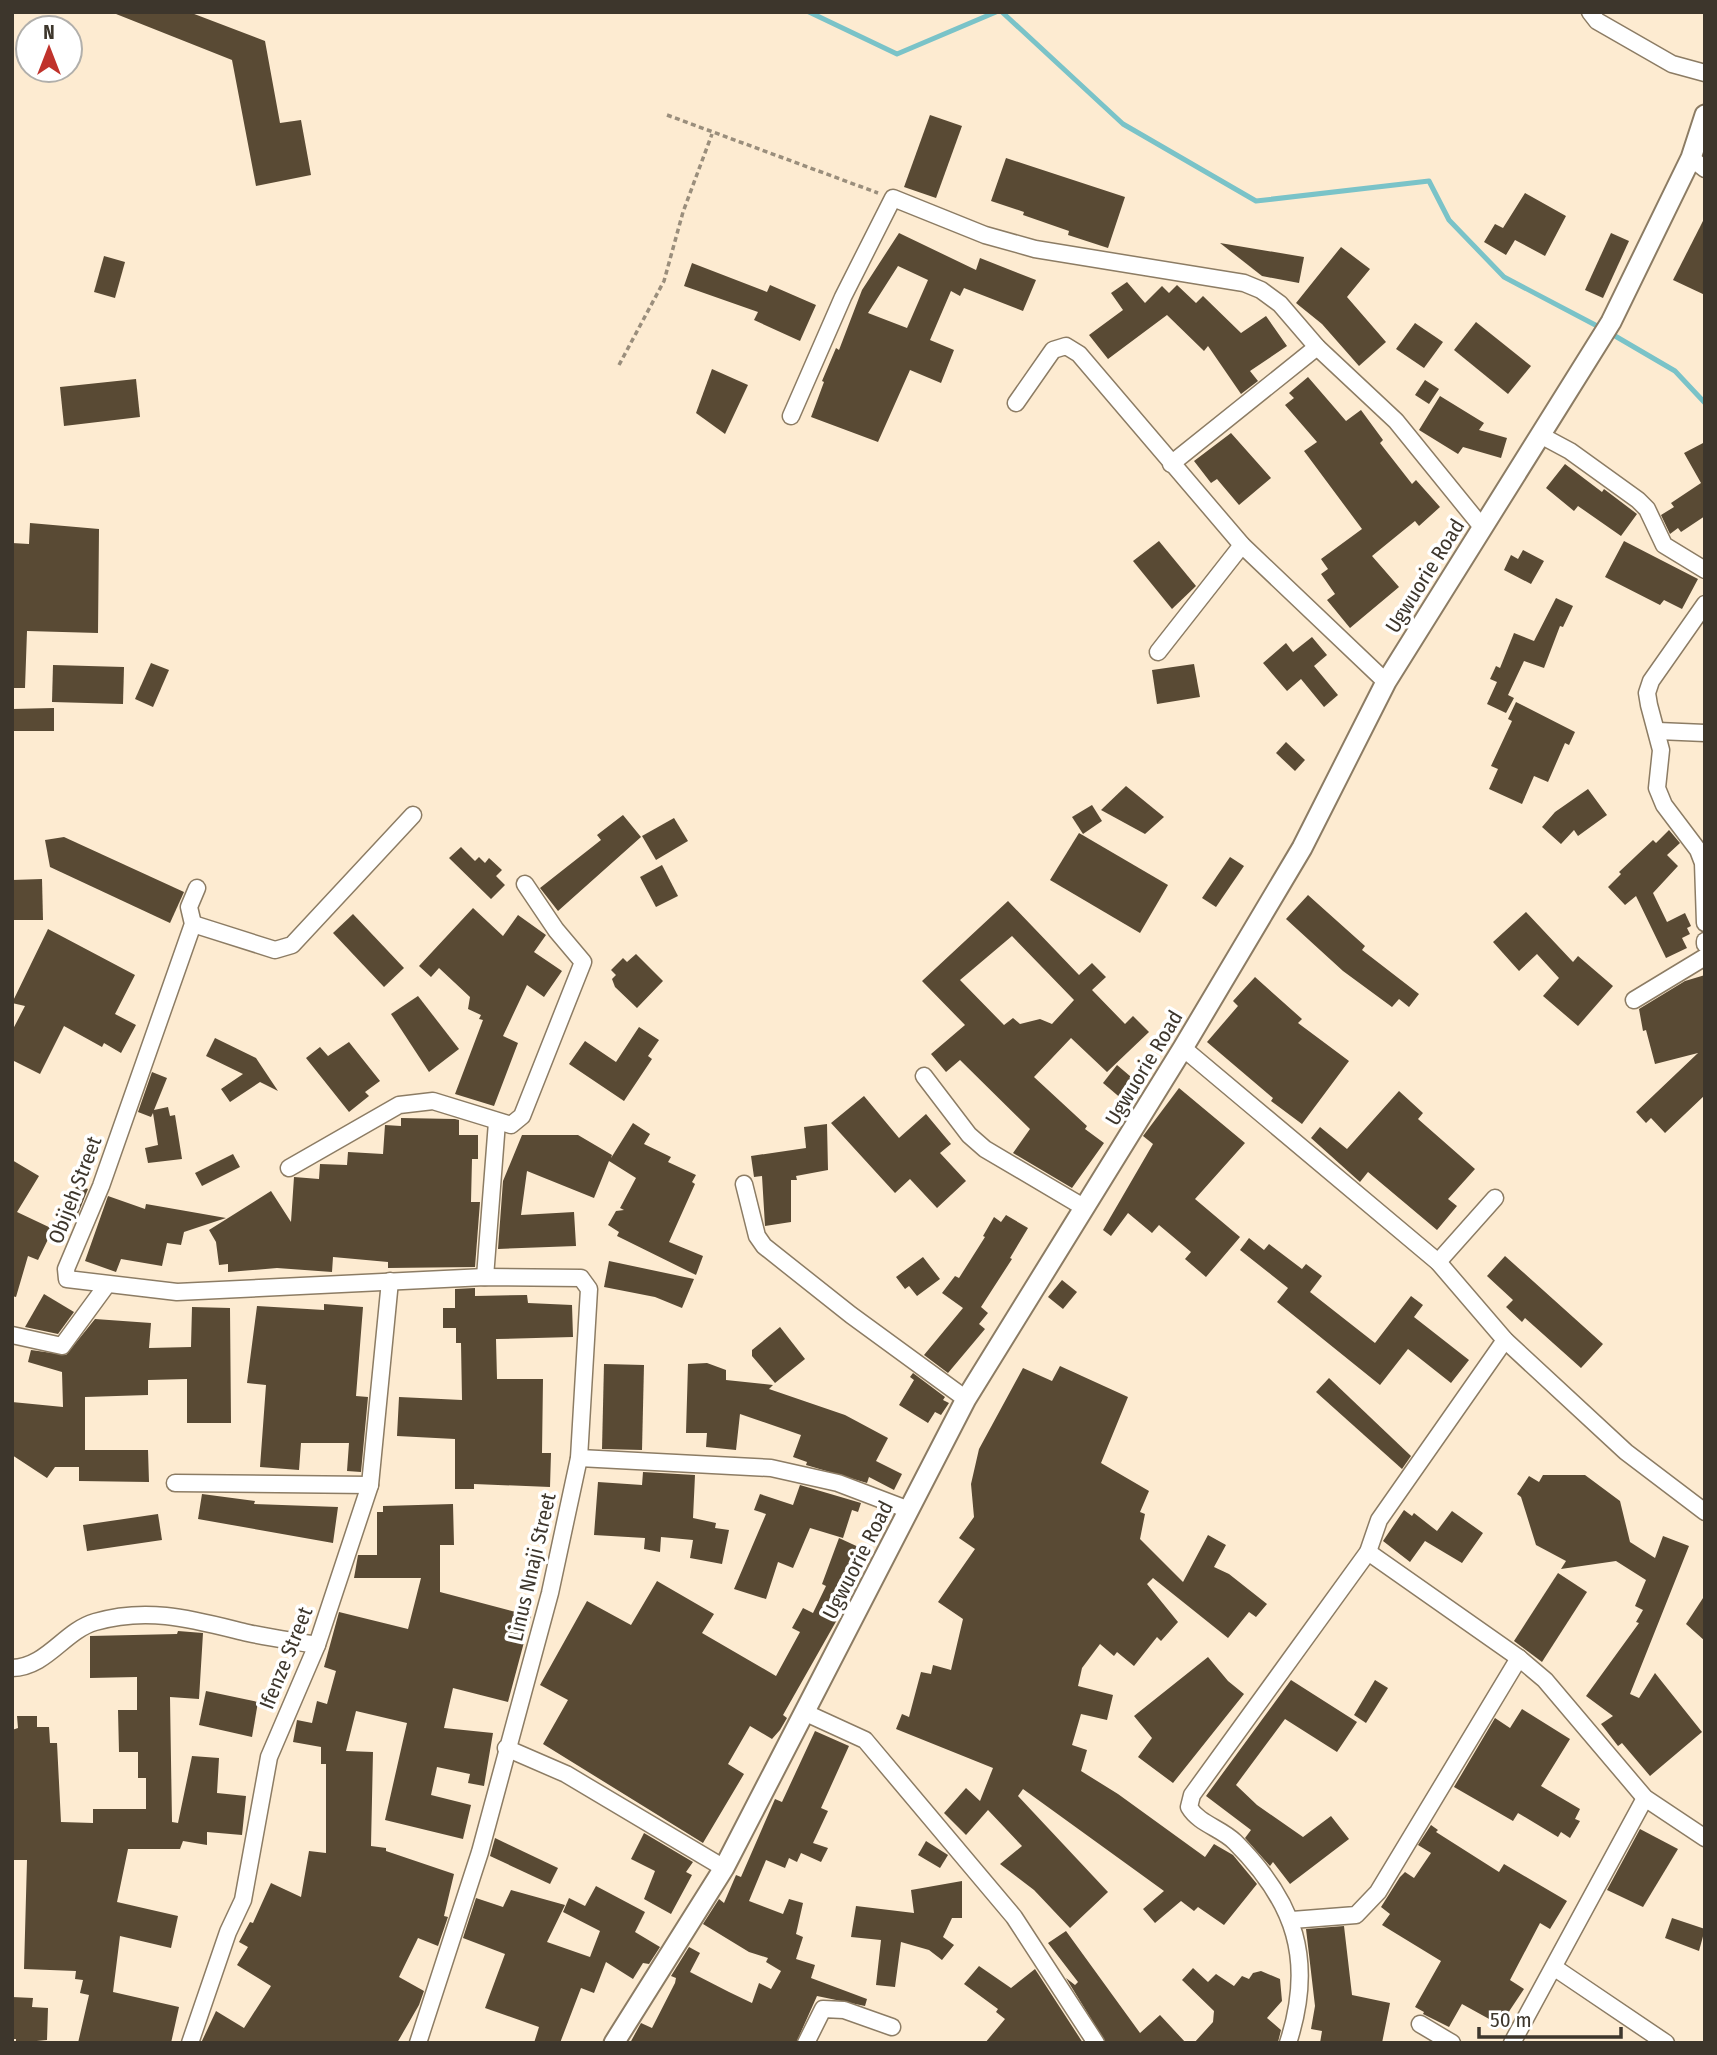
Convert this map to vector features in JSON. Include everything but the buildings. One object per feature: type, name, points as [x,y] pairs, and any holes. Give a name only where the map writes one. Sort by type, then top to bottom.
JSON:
[{"type":"street","points":[[1590,12],[1597,20],[1672,64],[1705,72]]},
{"type":"street","name":"Ugwuorie Road","points":[[614,2043],[724,1868],[966,1399],[1184,1048],[1302,848],[1386,682],[1611,322],[1698,164],[1705,115]]},
{"type":"street","points":[[792,416],[843,297],[893,198],[985,236],[1035,249],[1244,283],[1261,290],[1280,304],[1317,347],[1396,421],[1482,527]]},
{"type":"street","points":[[1016,403],[1053,350],[1066,346],[1079,354],[1242,545],[1386,682]]},
{"type":"street","points":[[1171,464],[1317,347]]},
{"type":"street","points":[[1542,436],[1570,451],[1638,500],[1647,509],[1664,545],[1674,554],[1705,570]]},
{"type":"street","points":[[1158,652],[1242,545]]},
{"type":"street","points":[[1705,604],[1651,681],[1647,693],[1661,750],[1657,788],[1664,805],[1698,850],[1703,863],[1705,923]]},
{"type":"street","points":[[1658,730],[1705,733]]},
{"type":"street","points":[[193,924],[275,950],[292,945],[413,815]]},
{"type":"street","points":[[289,1168],[399,1105],[433,1101],[511,1125],[522,1116],[583,962],[556,930],[525,884]]},
{"type":"street","name":"Obijeh Street","points":[[197,888],[190,908],[193,924],[101,1186],[65,1275],[73,1282],[177,1292],[390,1282]]},
{"type":"street","points":[[1634,1000],[1705,957]]},
{"type":"street","points":[[1184,1048],[1438,1262],[1505,1340],[1626,1451],[1705,1513]]},
{"type":"street","points":[[923,1076],[969,1135],[985,1149],[1085,1208]]},
{"type":"street","points":[[485,1277],[497,1122]]},
{"type":"street","points":[[744,1184],[757,1236],[764,1246],[851,1315],[966,1399]]},
{"type":"street","points":[[1438,1262],[1495,1198]]},
{"type":"street","name":"Linus Nnaji Street","points":[[390,1282],[485,1277],[580,1278],[587,1282],[589,1289],[579,1458],[545,1616],[506,1748],[480,1852],[418,2043]]},
{"type":"street","name":"Ifenze Street","points":[[190,2043],[228,1932],[243,1900],[269,1757],[317,1645],[370,1485],[390,1282]]},
{"type":"street","points":[[12,1335],[62,1346],[106,1286]]},
{"type":"street","points":[[1288,2043],[1296,2018],[1299,1947],[1292,1920],[1279,1894],[1233,1839],[1194,1815],[1189,1807],[1192,1795],[1368,1552],[1379,1520],[1505,1340]]},
{"type":"street","points":[[579,1458],[771,1468],[838,1483],[909,1510]]},
{"type":"street","points":[[175,1483],[370,1485]]},
{"type":"street","points":[[1368,1552],[1519,1658],[1545,1680],[1645,1798],[1705,1838]]},
{"type":"street","points":[[12,1668],[44,1658],[81,1626],[112,1617],[186,1616],[250,1633],[317,1645]]},
{"type":"street","points":[[1292,1920],[1356,1915],[1378,1892],[1519,1658]]},
{"type":"street","points":[[806,1713],[865,1740],[874,1750],[1014,1917],[1096,2043]]},
{"type":"street","points":[[506,1748],[566,1774],[724,1868]]},
{"type":"street","points":[[1512,2043],[1645,1798]]},
{"type":"street","points":[[1555,1968],[1666,2043]]},
{"type":"street","points":[[806,2043],[823,2009],[844,2010],[892,2027]]},
{"type":"street","points":[[1420,2024],[1452,2043]]},
{"type":"path","points":[[667,115],[712,134],[893,198]]},
{"type":"path","points":[[619,365],[664,281],[683,212],[712,134]]},
{"type":"waterway","points":[[809,12],[897,54],[996,12]]},
{"type":"waterway","points":[[1002,12],[1123,124],[1256,201],[1429,181],[1449,220],[1504,277],[1601,328]]},
{"type":"waterway","points":[[1610,333],[1675,371],[1705,403]]}]
